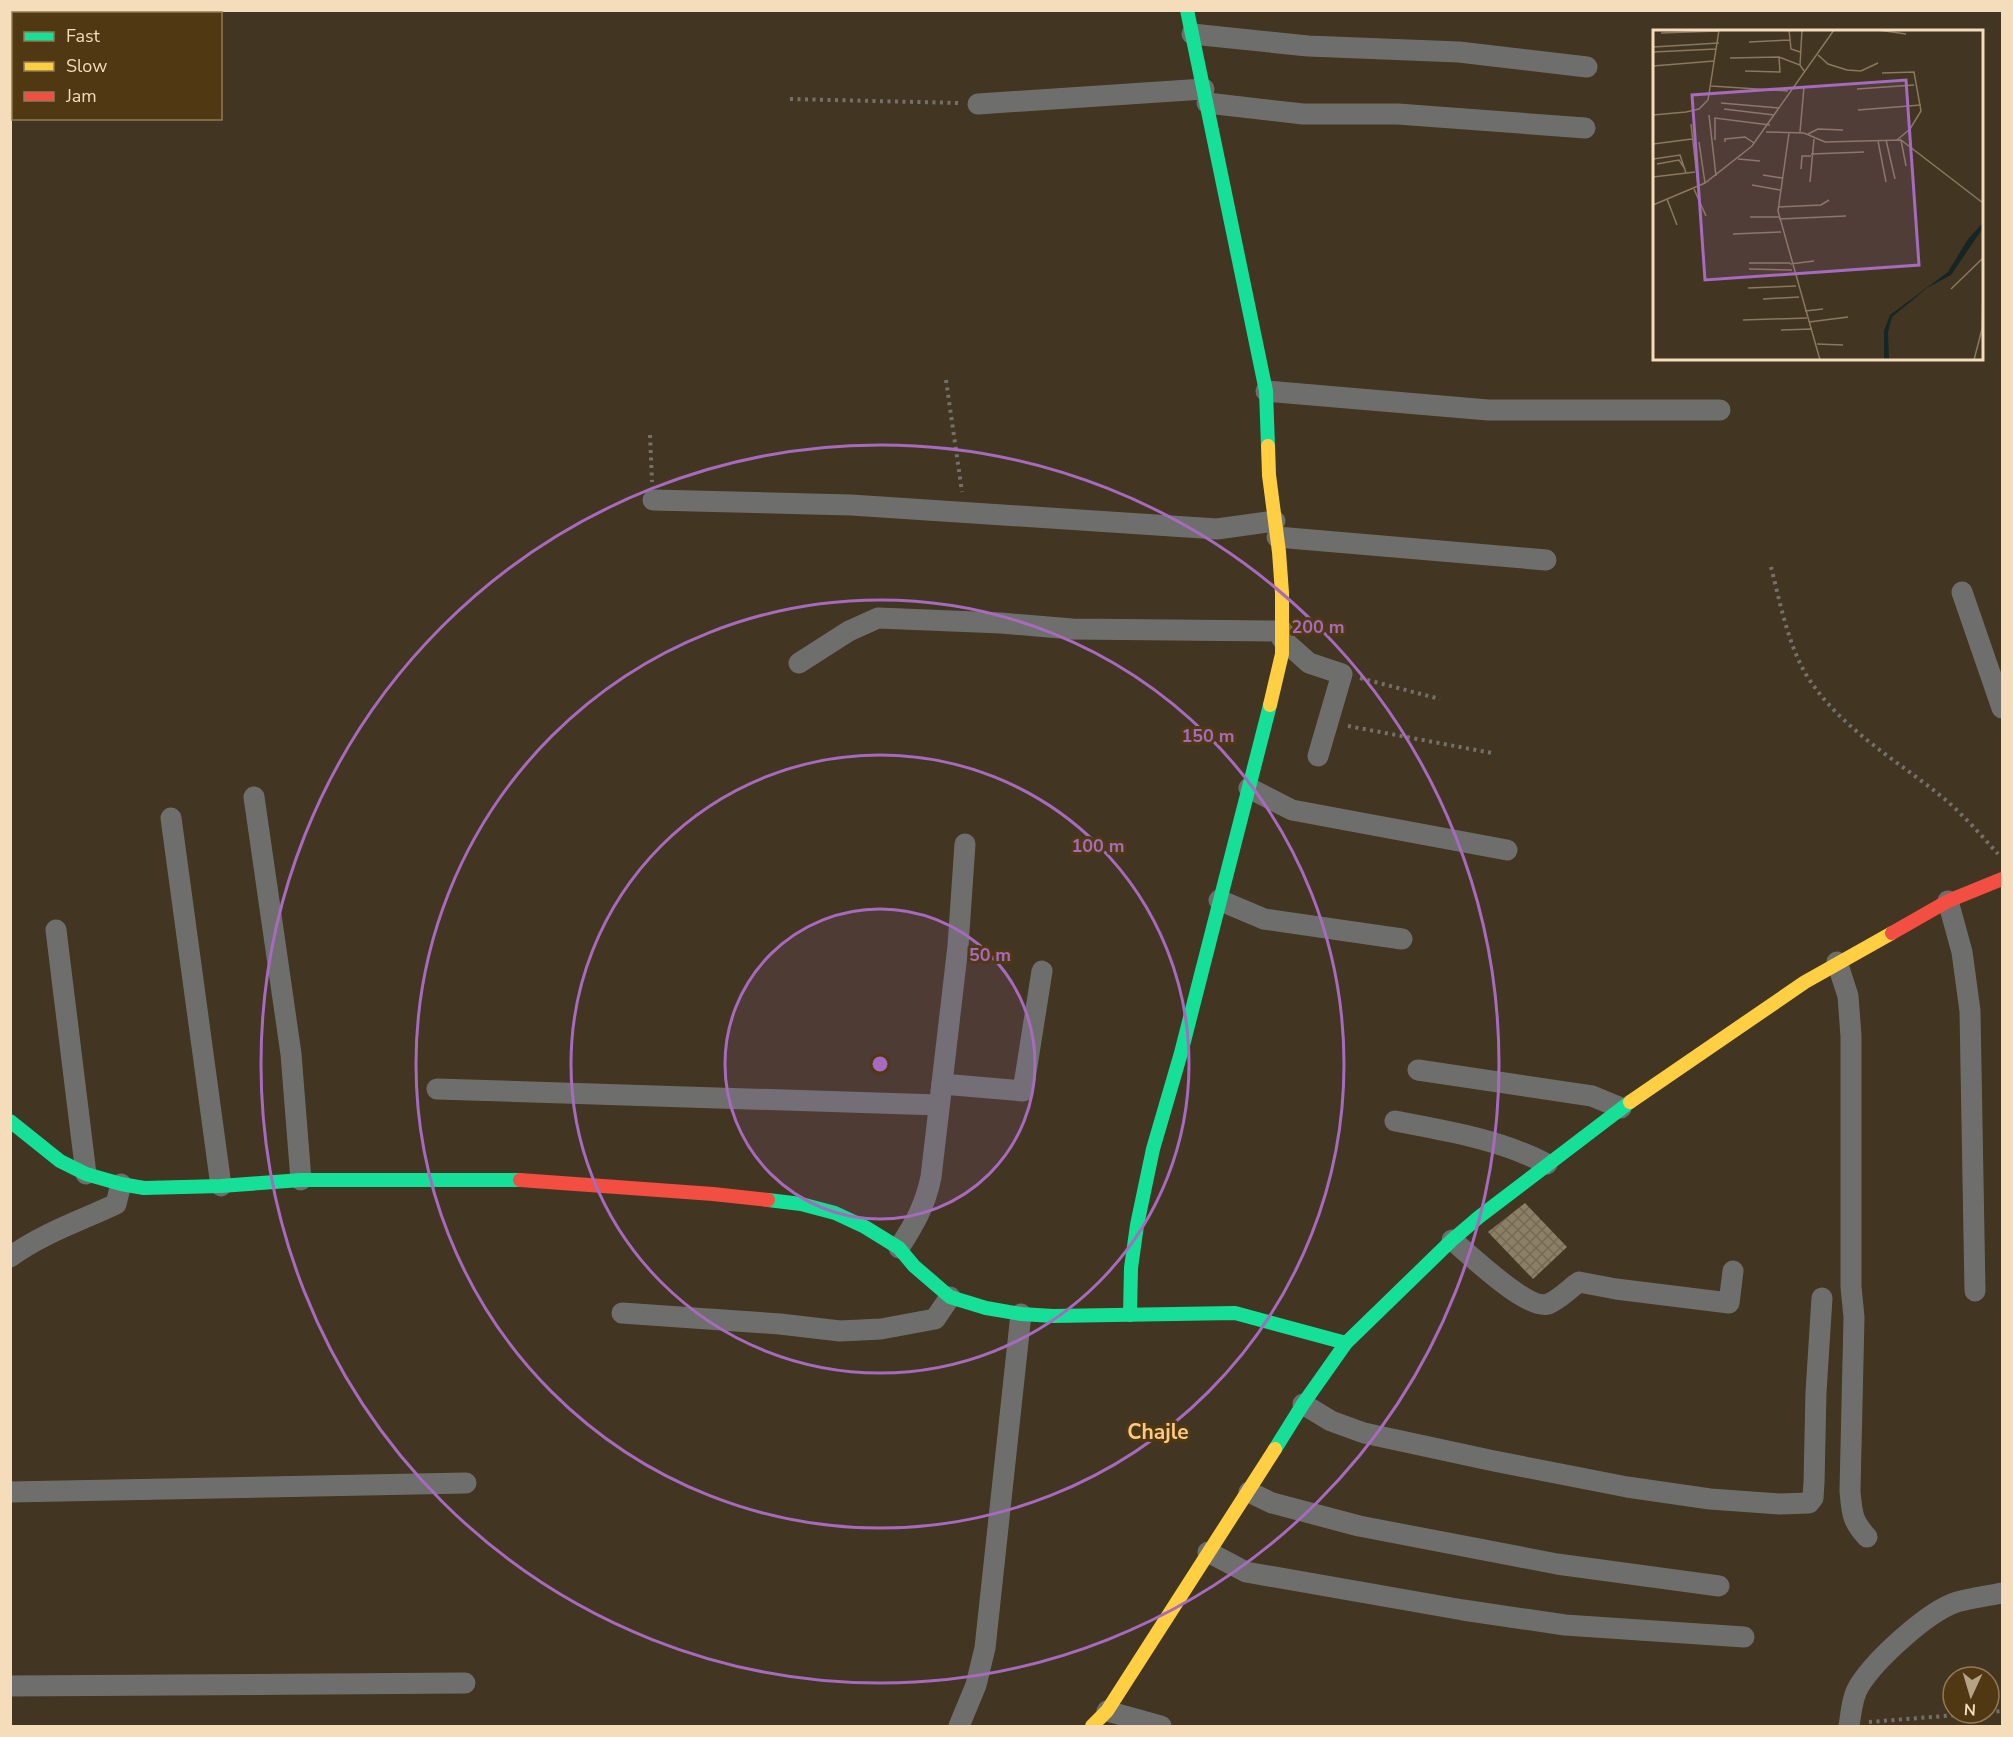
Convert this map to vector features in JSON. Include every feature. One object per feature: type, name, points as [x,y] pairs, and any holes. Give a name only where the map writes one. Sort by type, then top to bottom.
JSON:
[{"type":"street","points":[[1130,1315],[1131,1268],[1153,1149],[1181,1053],[1274,694],[1282,654],[1283,635],[1282,593],[1269,475],[1266,391],[1187,10]]},
{"type":"street","points":[[1192,34],[1308,46],[1458,52],[1587,68]]},
{"type":"street","points":[[978,104],[1205,96],[1303,114],[1398,114],[1586,128]]},
{"type":"street","points":[[1266,391],[1488,410],[1720,410]]},
{"type":"street","points":[[653,500],[851,505],[1217,529],[1276,529],[1546,560]]},
{"type":"street","points":[[1962,592],[2002,708]]},
{"type":"street","points":[[799,663],[849,631],[878,618],[1001,623],[1072,629],[1283,635],[1309,663],[1342,674],[1318,756]]},
{"type":"street","points":[[1248,788],[1292,810],[1507,850]]},
{"type":"street","points":[[254,796],[291,1054],[301,1180]]},
{"type":"street","points":[[171,818],[221,1186]]},
{"type":"street","points":[[899,1248],[920,1215],[927,1196],[958,946],[965,844]]},
{"type":"street","points":[[1092,1726],[1107,1711],[1249,1492],[1303,1404],[1346,1343],[1452,1240],[1621,1108],[1805,981],[1948,901],[2002,879]]},
{"type":"street","points":[[1219,900],[1264,919],[1402,939]]},
{"type":"street","points":[[1948,901],[1962,952],[1970,1011],[1975,1291]]},
{"type":"street","points":[[56,930],[86,1174]]},
{"type":"street","points":[[1838,962],[1848,996],[1851,1036],[1851,1287],[1854,1317],[1850,1491],[1852,1517],[1867,1537]]},
{"type":"street","points":[[942,1084],[1023,1091],[1042,971]]},
{"type":"street","points":[[1418,1070],[1592,1096],[1621,1108]]},
{"type":"street","points":[[437,1089],[939,1105]]},
{"type":"street","points":[[10,1121],[60,1161],[86,1174],[144,1188],[221,1186],[301,1180],[506,1179],[713,1194],[801,1204],[836,1214],[866,1227],[899,1248],[914,1266],[950,1296],[986,1308],[1021,1314],[1053,1316],[1235,1313],[1346,1343]]},
{"type":"street","points":[[1395,1121],[1478,1137],[1525,1152],[1547,1164]]},
{"type":"street","points":[[10,1257],[48,1233],[116,1204],[121,1184]]},
{"type":"street","points":[[1452,1240],[1522,1298],[1540,1305],[1548,1304],[1579,1282],[1616,1289],[1729,1303],[1733,1271]]},
{"type":"street","points":[[622,1312],[858,1331],[935,1319],[950,1296]]},
{"type":"street","points":[[1303,1404],[1331,1421],[1364,1433],[1494,1461],[1710,1499],[1780,1504],[1809,1503],[1814,1491],[1816,1392],[1822,1298]]},
{"type":"street","points":[[959,1726],[976,1685],[985,1648],[1021,1314]]},
{"type":"street","points":[[10,1492],[465,1484]]},
{"type":"street","points":[[1249,1492],[1272,1503],[1359,1526],[1557,1564],[1719,1586]]},
{"type":"street","points":[[1209,1552],[1245,1572],[1463,1610],[1565,1625],[1744,1637]]},
{"type":"street","points":[[1849,1725],[1857,1688],[1898,1642],[1933,1613],[1956,1602],[2002,1593]]},
{"type":"street","points":[[10,1686],[465,1683]]},
{"type":"street","points":[[1107,1711],[1161,1726]]},
{"type":"path","points":[[790,99],[978,104]]},
{"type":"path","points":[[946,380],[965,513]]},
{"type":"path","points":[[650,435],[653,500]]},
{"type":"path","points":[[1771,567],[1786,626],[1806,674],[1823,699],[1853,729],[1947,802],[2002,860]]},
{"type":"path","points":[[1342,674],[1440,699]]},
{"type":"path","points":[[1328,723],[1492,753]]},
{"type":"path","points":[[1849,1725],[1941,1717]]},
{"type":"building","points":[[1525,1203],[1567,1247],[1533,1279],[1488,1232]]},
{"type":"traffic: fast","points":[[1187,10],[1266,391],[1268,446]]},
{"type":"traffic: fast","points":[[1130,1315],[1131,1268],[1137,1225],[1153,1149],[1181,1053],[1270,705]]},
{"type":"traffic: fast","points":[[1275,1449],[1346,1343],[1452,1240],[1479,1217],[1630,1102]]},
{"type":"traffic: fast","points":[[10,1121],[60,1161],[86,1174],[144,1188],[221,1186],[301,1180],[520,1180]]},
{"type":"traffic: fast","points":[[768,1200],[801,1204],[835,1213],[865,1227],[899,1248],[914,1266],[950,1297],[986,1308],[1021,1314],[1053,1316],[1235,1313],[1346,1343]]},
{"type":"traffic: slow","points":[[1268,446],[1282,593],[1282,654],[1270,705]]},
{"type":"traffic: slow","points":[[1630,1102],[1805,982],[1892,933]]},
{"type":"traffic: slow","points":[[1092,1726],[1107,1711],[1275,1449]]},
{"type":"traffic: jam","points":[[1892,933],[1948,901],[2002,879]]},
{"type":"traffic: jam","points":[[520,1180],[768,1200]]},
{"type":"district","name":"Chajle","points":[[1158,1432]]}]
